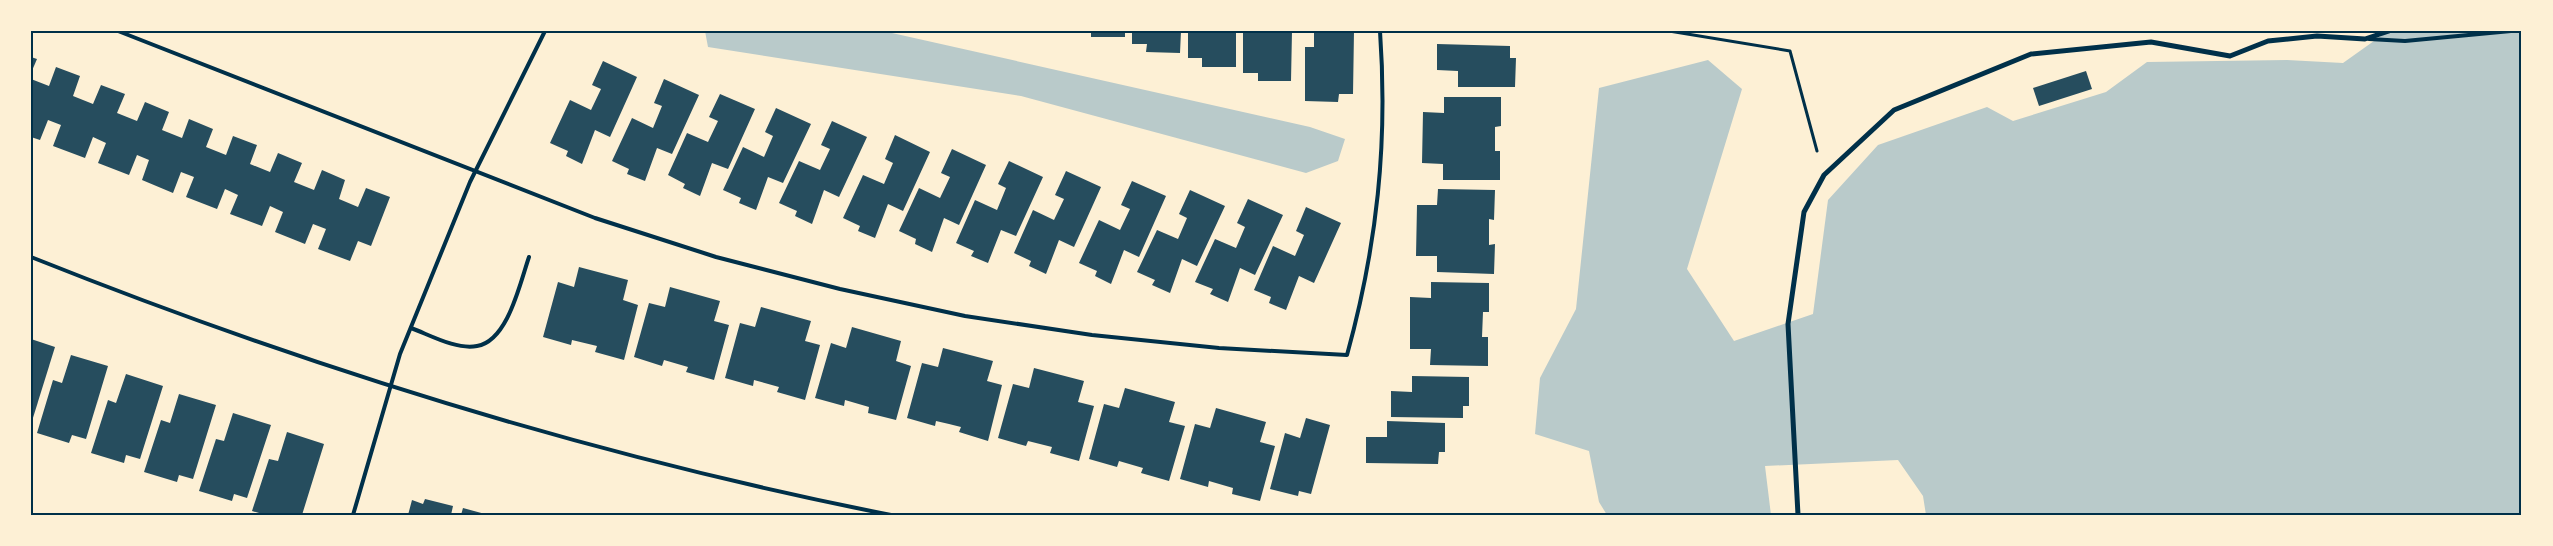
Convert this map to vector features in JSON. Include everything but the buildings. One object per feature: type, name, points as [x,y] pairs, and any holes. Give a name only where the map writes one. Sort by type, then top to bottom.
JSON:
[{"type":"street","points":[[1798,515],[1788,324],[1804,212],[1824,175],[1894,110],[2031,54],[2151,42],[2230,56],[2268,41],[2317,36],[2365,39],[2389,31]]},
{"type":"lane","points":[[118,31],[595,218],[716,257],[840,289],[937,310],[1092,335],[1219,348],[1347,355],[1362,301],[1373,246],[1380,190],[1384,134],[1380,31]]},
{"type":"lane","points":[[354,515],[391,386],[411,328],[475,172],[545,31]]},
{"type":"lane","points":[[2365,39],[2405,41],[2511,31]]},
{"type":"lane","points":[[31,257],[160,307],[391,386],[617,451],[741,482],[891,515]]},
{"type":"lane","points":[[411,328],[455,344],[478,346],[498,335],[509,316],[529,257]]},
{"type":"path","points":[[1669,31],[1790,50],[1824,175]]},
{"type":"shaded area","points":[[705,31],[883,31],[1310,127],[1345,139],[1338,161],[1306,173],[1021,96],[708,47]]},
{"type":"shaded area","points":[[2388,31],[2522,31],[2522,515],[1926,515],[1923,496],[1898,460],[1765,466],[1771,515],[1607,515],[1599,502],[1589,451],[1535,434],[1540,378],[1576,309],[1599,88],[1708,60],[1742,89],[1687,269],[1734,341],[1813,314],[1828,200],[1878,145],[1987,107],[2013,121],[2106,92],[2147,62],[2287,60],[2343,63]]}]
